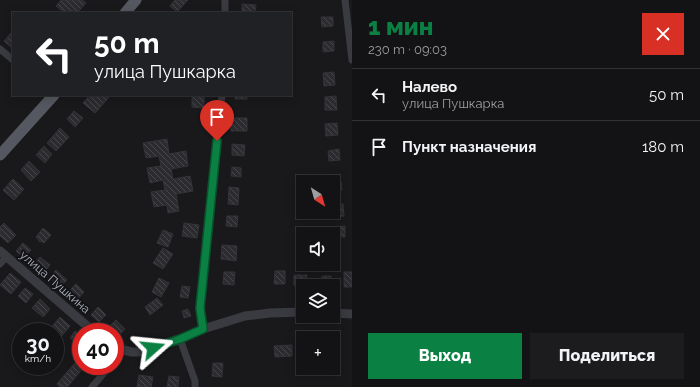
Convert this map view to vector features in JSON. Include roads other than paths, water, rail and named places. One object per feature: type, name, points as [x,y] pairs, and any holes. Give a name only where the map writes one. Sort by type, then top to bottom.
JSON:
[{"type":"main road","points":[[125,12],[136,0]]},
{"type":"main road","points":[[0,155],[53,96]]},
{"type":"street","points":[[225,0],[225,12]]},
{"type":"street","points":[[345,0],[352,60]]},
{"type":"street","points":[[0,49],[12,59]]},
{"type":"street","points":[[203,329],[200,308],[222,96]]},
{"type":"street","points":[[0,264],[3,254]]},
{"type":"street","name":"улица Пушкина","points":[[3,254],[84,323]]},
{"type":"street","points":[[124,350],[139,352],[245,316],[296,312]]},
{"type":"street","points":[[340,313],[352,314]]},
{"type":"street","points":[[180,339],[195,381],[194,387]]},
{"type":"street","points":[[92,387],[102,375]]}]
